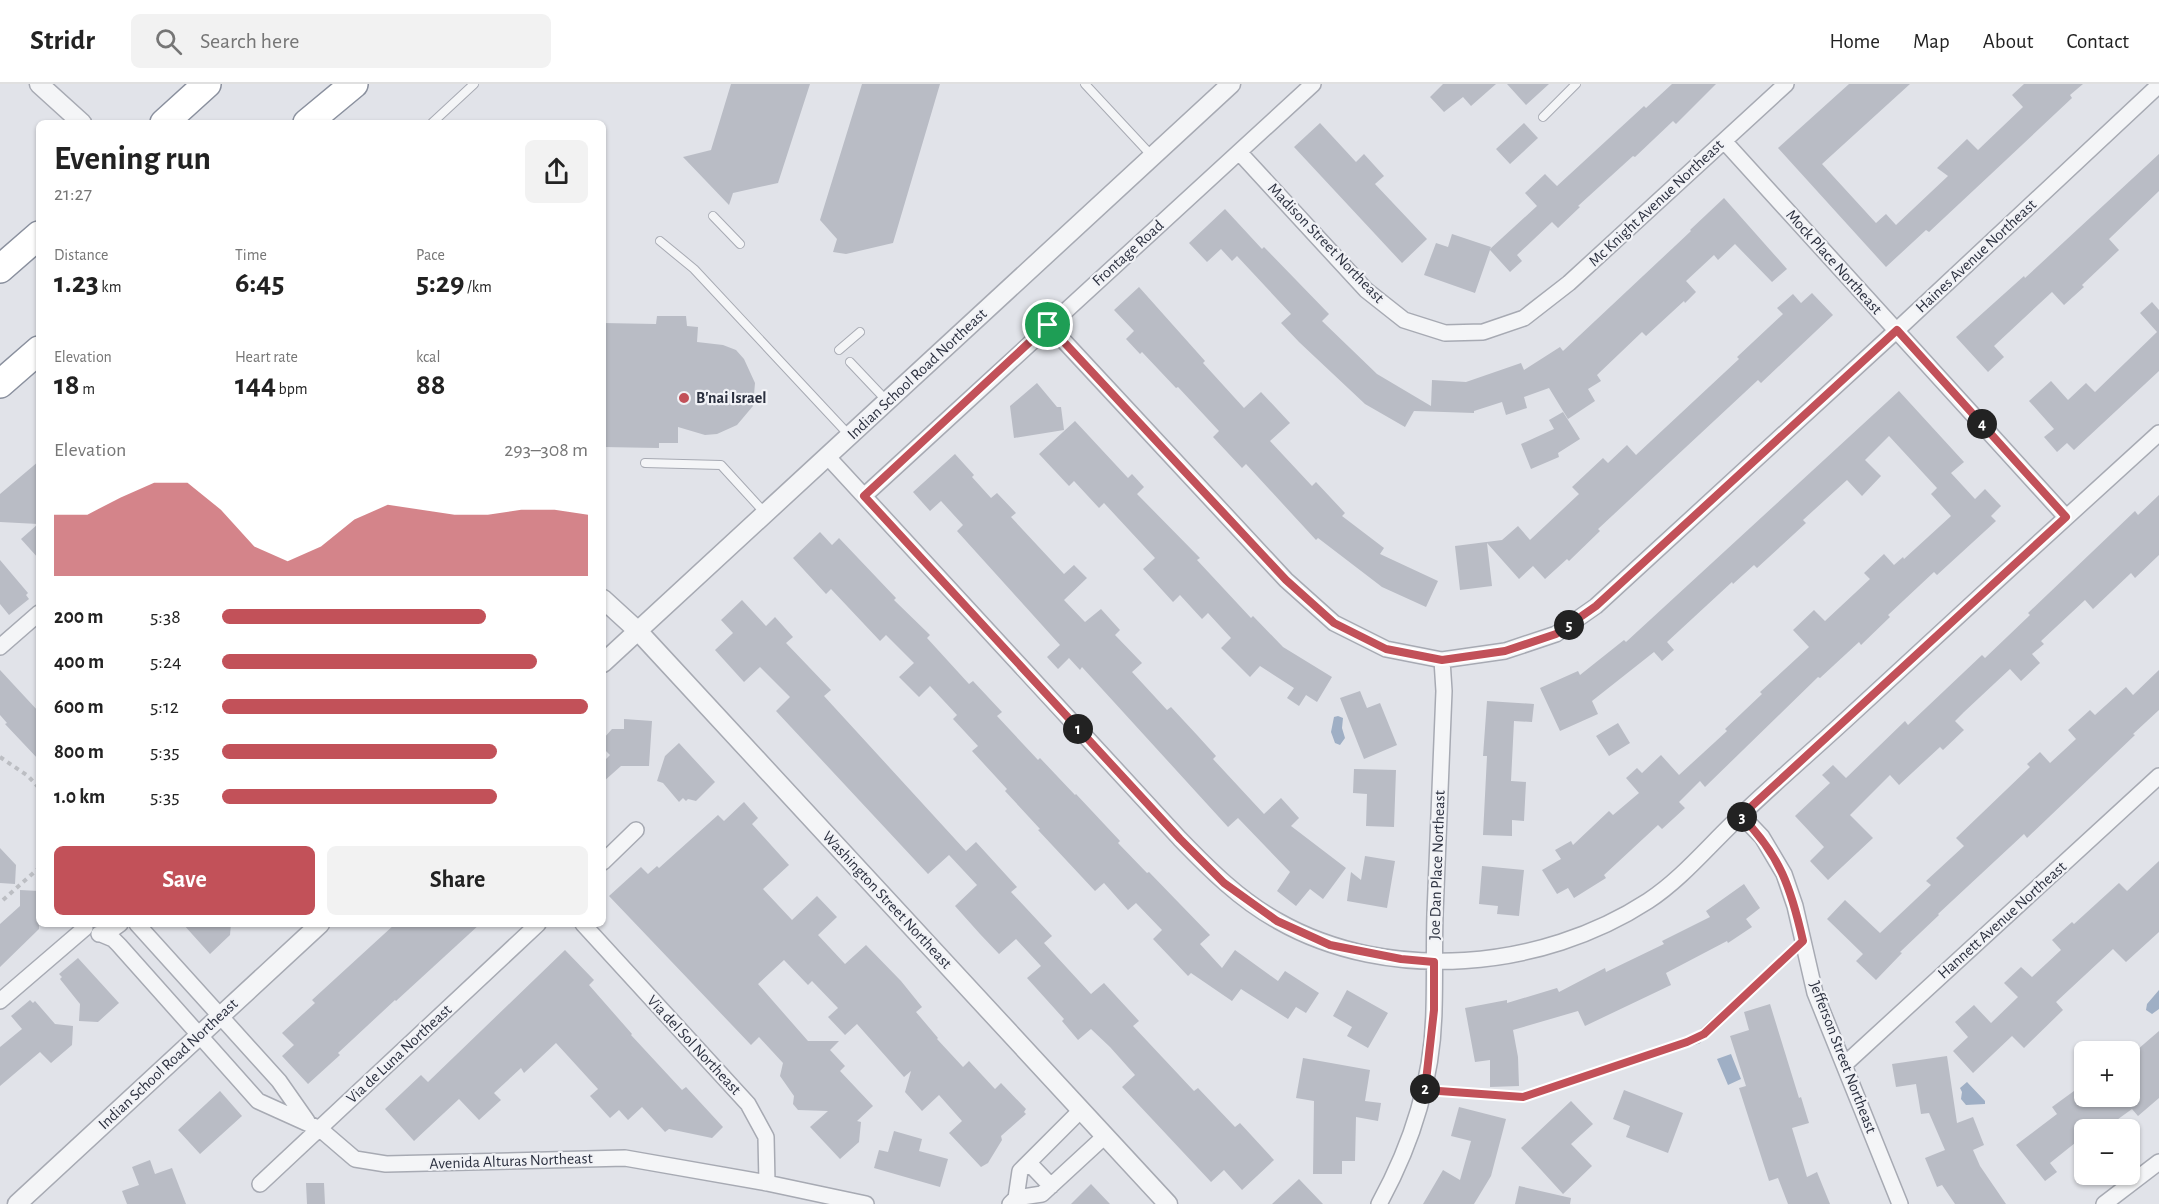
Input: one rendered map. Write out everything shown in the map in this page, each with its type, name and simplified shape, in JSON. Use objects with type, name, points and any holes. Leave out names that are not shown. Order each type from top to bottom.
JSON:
[{"type":"highway","points":[[167,120],[207,84]]},
{"type":"highway","points":[[311,120],[354,84]]},
{"type":"highway","points":[[0,269],[36,238]]},
{"type":"highway","points":[[0,384],[36,353]]},
{"type":"street","points":[[39,84],[76,118]]},
{"type":"street","name":"Indian School Road Northeast","points":[[606,660],[1231,84]]},
{"type":"street","name":"Frontage Road","points":[[864,496],[1313,84]]},
{"type":"street","name":"Mc Knight Avenue Northeast","points":[[1524,318],[1569,283],[1786,84]]},
{"type":"street","name":"Haines Avenue Northeast","points":[[1442,660],[1505,651],[1556,634],[1596,606],[1897,330],[2159,85]]},
{"type":"street","name":"Mock Place Northeast","points":[[1724,141],[2066,517]]},
{"type":"street","name":"Madison Street Northeast","points":[[1239,152],[1366,290],[1404,320],[1445,333],[1483,332],[1524,318]]},
{"type":"street","points":[[1048,325],[1286,580],[1334,623],[1386,649],[1442,660]]},
{"type":"street","points":[[827,456],[1180,839],[1224,883],[1277,921],[1330,945],[1401,959],[1434,962],[1517,955],[1561,943],[1608,923],[1649,901],[2159,433]]},
{"type":"street","name":"Washington Street Northeast","points":[[606,602],[638,631],[1168,1204]]},
{"type":"street","points":[[0,647],[36,616]]},
{"type":"street","name":"Joe Dan Place Northeast","points":[[1379,1204],[1396,1172],[1425,1090],[1434,1010],[1444,691],[1442,660]]},
{"type":"street","name":"Hannett Avenue Northeast","points":[[1844,1065],[2159,776]]},
{"type":"street","name":"Jefferson Street Northeast","points":[[1741,816],[1762,837],[1784,874],[1796,906],[1815,993],[1900,1204]]},
{"type":"street","points":[[606,859],[636,830]]},
{"type":"street","points":[[0,1001],[82,927]]},
{"type":"street","name":"Avenida Alturas Northeast","points":[[84,927],[92,933],[113,939],[119,945],[258,1101],[314,1125],[355,1159],[386,1164],[624,1158],[767,1183],[866,1204]]},
{"type":"street","points":[[101,934],[116,927]]},
{"type":"street","points":[[139,927],[279,1082],[314,1125]]},
{"type":"street","name":"Indian School Road Northeast","points":[[16,1204],[317,927]]},
{"type":"street","name":"Via de Luna Northeast","points":[[260,1184],[314,1125],[535,927]]},
{"type":"street","name":"Via del Sol Northeast","points":[[586,927],[748,1104],[766,1137],[767,1183]]},
{"type":"street","points":[[1081,1110],[1020,1171],[1013,1201],[1042,1194],[1105,1136]]},
{"type":"street","points":[[1029,1162],[1051,1186]]},
{"type":"street","points":[[2104,1204],[2155,1171]]},
{"type":"lane","points":[[435,120],[474,84]]},
{"type":"lane","points":[[1085,84],[1152,156]]},
{"type":"lane","points":[[1543,117],[1576,84]]},
{"type":"lane","points":[[713,216],[740,244]]},
{"type":"lane","points":[[660,241],[694,269],[850,436]]},
{"type":"lane","points":[[839,350],[860,332]]},
{"type":"lane","points":[[850,362],[887,402]]},
{"type":"lane","points":[[645,464],[720,465],[765,513]]},
{"type":"lane","points":[[1425,1090],[1523,1097],[1697,1039],[1803,941]]},
{"type":"path","points":[[2,760],[28,776],[36,785]]},
{"type":"path","points":[[3,900],[36,871]]},
{"type":"water","points":[[1334,717],[1343,718],[1342,728],[1345,738],[1340,745],[1335,743],[1331,732]]},
{"type":"water","points":[[2159,990],[2159,1009],[2152,1014],[2146,1010],[2147,1004]]},
{"type":"water","points":[[1731,1054],[1741,1079],[1728,1085],[1717,1059]]},
{"type":"water","points":[[1967,1082],[1985,1101],[1985,1104],[1966,1105],[1961,1099],[1960,1088]]},
{"type":"building","points":[[731,84],[810,84],[778,183],[733,193],[729,205],[683,157],[711,150]]},
{"type":"building","points":[[862,84],[940,84],[893,243],[846,254],[833,252],[837,239],[820,220]]},
{"type":"building","points":[[1443,84],[1496,84],[1471,106],[1463,97],[1444,112],[1430,97]]},
{"type":"building","points":[[1507,84],[1549,84],[1526,105]]},
{"type":"building","points":[[1672,84],[1716,84],[1676,124],[1673,121],[1578,206],[1580,207],[1558,228],[1552,222],[1517,255],[1522,261],[1510,272],[1490,250],[1475,293],[1424,275],[1436,243],[1448,247],[1452,234],[1491,247],[1490,249],[1537,206],[1525,193],[1545,174],[1557,186],[1644,106],[1646,108]]},
{"type":"building","points":[[1849,84],[1910,84],[1822,164],[1876,223],[1886,214],[1896,225],[1948,176],[1937,168],[1967,139],[1978,150],[2023,107],[2012,95],[2024,84],[2083,84],[2070,95],[2072,98],[1929,232],[1926,230],[1886,267],[1778,148]]},
{"type":"building","points":[[1320,123],[1356,162],[1364,154],[1384,176],[1375,184],[1427,239],[1402,263],[1294,147]]},
{"type":"building","points":[[1524,123],[1538,138],[1510,164],[1496,149]]},
{"type":"building","points":[[2159,154],[2159,191],[2109,239],[2119,250],[2064,305],[2052,292],[1994,346],[2004,357],[1988,372],[1956,337],[2024,276],[2025,278]]},
{"type":"building","points":[[1724,198],[1787,269],[1772,282],[1735,244],[1718,260],[1714,255],[1686,281],[1696,292],[1646,336],[1642,332],[1597,375],[1601,381],[1588,389],[1595,401],[1568,419],[1549,388],[1524,397],[1527,408],[1506,415],[1502,402],[1474,411],[1474,413],[1414,411],[1405,427],[1365,404],[1299,342],[1281,323],[1291,314],[1237,256],[1232,261],[1221,249],[1207,262],[1189,243],[1225,209],[1262,249],[1264,247],[1329,314],[1322,321],[1377,374],[1431,406],[1432,380],[1466,382],[1521,363],[1524,370],[1560,347],[1563,351]]},
{"type":"building","points":[[1139,287],[1244,408],[1261,392],[1290,423],[1270,441],[1312,486],[1316,482],[1345,513],[1342,516],[1384,548],[1380,554],[1438,581],[1426,607],[1382,587],[1318,538],[1316,540],[1246,464],[1242,468],[1213,437],[1219,431],[1178,387],[1176,388],[1142,352],[1140,354],[1126,339],[1134,331],[1114,310]]},
{"type":"building","points":[[1812,293],[1833,315],[1761,383],[1758,380],[1598,529],[1600,531],[1569,561],[1567,559],[1545,579],[1533,566],[1519,579],[1487,543],[1492,586],[1460,590],[1455,546],[1502,540],[1518,526],[1530,540],[1579,494],[1572,487],[1603,458],[1608,463],[1627,445],[1636,455],[1739,359],[1737,357],[1783,314],[1777,308],[1793,294],[1801,303]]},
{"type":"building","points":[[2152,302],[2159,310],[2159,371],[2074,450],[2067,443],[2057,452],[2044,437],[2054,429],[2029,401],[2051,381],[2068,400],[2086,383],[2095,392],[2157,332],[2140,313]]},
{"type":"building","points":[[657,316],[686,316],[687,326],[698,327],[697,342],[723,345],[736,350],[744,359],[755,383],[753,406],[737,425],[717,434],[705,435],[678,427],[678,443],[659,443],[659,448],[606,447],[606,323],[656,324]]},
{"type":"building","points":[[1037,383],[1057,407],[1061,407],[1064,430],[1014,438],[1010,406]]},
{"type":"building","points":[[1899,391],[1964,462],[1951,473],[1975,499],[1985,489],[2001,506],[1991,516],[1996,521],[1937,575],[1934,572],[1888,615],[1890,617],[1861,645],[1859,642],[1820,678],[1818,677],[1705,787],[1700,781],[1679,802],[1685,808],[1662,829],[1658,825],[1604,875],[1606,878],[1574,898],[1568,888],[1557,894],[1542,870],[1561,859],[1555,850],[1571,841],[1573,845],[1609,811],[1613,815],[1639,793],[1626,778],[1637,768],[1642,773],[1661,755],[1679,775],[1727,731],[1725,729],[1762,694],[1760,692],[1809,647],[1793,630],[1814,610],[1825,621],[1870,579],[1864,573],[1884,554],[1894,565],[1903,557],[1904,559],[1951,516],[1931,494],[1937,488],[1889,436],[1865,460],[1881,476],[1862,496],[1847,480],[1803,520],[1806,523],[1757,568],[1754,565],[1733,584],[1732,582],[1667,642],[1674,650],[1662,661],[1654,652],[1592,701],[1598,714],[1560,731],[1540,688],[1578,671],[1580,675],[1624,640],[1626,642]]},
{"type":"building","points":[[1563,412],[1580,439],[1558,453],[1559,457],[1531,469],[1521,444],[1554,429],[1549,420]]},
{"type":"building","points":[[1075,421],[1128,478],[1132,474],[1144,487],[1137,494],[1200,558],[1197,560],[1251,618],[1253,616],[1283,647],[1332,677],[1317,702],[1306,695],[1299,706],[1287,698],[1294,688],[1260,666],[1250,677],[1221,648],[1231,638],[1208,613],[1202,619],[1180,595],[1173,602],[1143,569],[1155,558],[1104,503],[1099,508],[1074,481],[1069,486],[1039,454]]},
{"type":"building","points":[[955,454],[991,498],[997,493],[1016,513],[1011,517],[1064,574],[1074,565],[1087,578],[1064,600],[1085,622],[1101,609],[1120,630],[1115,635],[1142,663],[1132,672],[1167,710],[1171,707],[1216,756],[1213,759],[1264,814],[1281,798],[1299,818],[1291,826],[1346,868],[1323,899],[1310,889],[1296,906],[1277,891],[1290,872],[1238,818],[1228,827],[1082,667],[1080,670],[1069,658],[1058,669],[1047,657],[1060,645],[957,531],[963,525],[941,501],[930,511],[913,492]]},
{"type":"building","points":[[36,464],[36,524],[0,522],[0,494]]},
{"type":"building","points":[[2159,495],[2159,555],[2135,578],[2131,573],[2093,609],[2085,600],[2041,641],[2044,644],[2032,654],[2040,663],[2021,681],[2010,669],[1955,721],[1964,730],[1943,750],[1940,747],[1899,785],[1890,775],[1850,815],[1873,838],[1828,880],[1810,861],[1824,847],[1795,816],[1830,783],[1822,775],[1833,765],[1846,778],[1905,721],[1908,725],[1982,655],[1985,658],[2030,615],[2028,613],[2135,511],[2138,515]]},
{"type":"building","points":[[36,526],[36,556],[21,539]]},
{"type":"building","points":[[820,532],[832,545],[839,538],[896,598],[894,600],[930,635],[927,638],[969,684],[973,681],[1002,712],[997,716],[1038,760],[1040,758],[1076,794],[1120,841],[1118,843],[1210,935],[1200,944],[1222,968],[1235,950],[1278,981],[1285,971],[1319,993],[1306,1013],[1296,1007],[1288,1019],[1241,989],[1232,1001],[1191,973],[1188,976],[1153,939],[1162,930],[1136,903],[1128,910],[1104,883],[1095,891],[1038,830],[1040,829],[1005,791],[1007,789],[972,751],[978,746],[953,719],[957,715],[930,686],[919,697],[899,677],[914,663],[886,635],[880,641],[831,589],[826,594],[793,558]]},
{"type":"building","points":[[0,560],[28,593],[26,595],[29,599],[9,615],[0,604]]},
{"type":"building","points":[[742,600],[766,626],[775,617],[793,637],[786,643],[831,690],[824,696],[966,851],[976,842],[1017,887],[1011,892],[1052,936],[1044,943],[1091,994],[1104,983],[1139,1021],[1133,1026],[1194,1091],[1198,1088],[1235,1127],[1240,1123],[1274,1160],[1242,1190],[1224,1170],[1211,1182],[1122,1087],[1135,1075],[1091,1029],[1078,1040],[1062,1021],[1064,1019],[1027,978],[1041,966],[1016,939],[999,954],[955,906],[977,885],[949,855],[928,874],[776,711],[790,697],[760,667],[744,682],[715,650],[733,633],[721,620]]},
{"type":"building","points":[[0,670],[36,709],[36,757],[5,724],[7,723],[0,715]]},
{"type":"building","points":[[2159,670],[2159,710],[2133,734],[2135,735],[2027,838],[2024,834],[1938,914],[1876,980],[1856,961],[1863,954],[1827,919],[1845,900],[1880,933],[1931,885],[1926,881],[1964,846],[1956,838],[2030,767],[2027,764],[2040,752],[2050,763],[2076,739],[2068,730],[2090,710],[2095,715],[2126,687],[2133,695]]},
{"type":"building","points":[[1360,691],[1367,708],[1380,703],[1397,745],[1364,759],[1340,698]]},
{"type":"building","points":[[1487,701],[1534,704],[1532,722],[1514,721],[1511,781],[1526,782],[1524,821],[1512,820],[1512,836],[1483,835],[1487,756],[1483,756]]},
{"type":"building","points":[[624,719],[652,721],[649,766],[621,766],[606,779],[606,759],[610,755],[606,751],[606,736],[612,729],[624,729]]},
{"type":"building","points":[[1618,723],[1630,743],[1609,756],[1596,736]]},
{"type":"building","points":[[679,743],[715,782],[696,801],[688,799],[686,801],[683,798],[679,802],[663,783],[657,781],[665,756]]},
{"type":"building","points":[[1354,769],[1396,770],[1394,827],[1366,826],[1367,794],[1353,793]]},
{"type":"building","points":[[744,802],[758,818],[752,824],[789,865],[763,889],[792,920],[817,896],[837,917],[818,935],[845,964],[866,945],[901,981],[922,1007],[916,1012],[963,1067],[969,1061],[995,1089],[1001,1083],[1026,1109],[1024,1112],[1026,1114],[1001,1136],[1002,1140],[988,1163],[981,1167],[949,1133],[962,1121],[939,1095],[922,1111],[905,1092],[911,1071],[904,1077],[857,1024],[845,1035],[828,1017],[838,1008],[812,981],[808,985],[784,960],[758,984],[808,1041],[839,1041],[830,1050],[845,1066],[840,1071],[873,1106],[857,1121],[861,1122],[859,1142],[840,1159],[810,1127],[828,1111],[798,1110],[793,1104],[794,1096],[780,1076],[783,1063],[759,1037],[751,1045],[609,896],[641,867],[648,874],[657,866],[659,868],[718,815],[724,821]]},
{"type":"building","points":[[0,848],[16,865],[15,884],[0,883]]},
{"type":"building","points":[[1365,856],[1395,861],[1387,908],[1347,901],[1351,872],[1361,880]]},
{"type":"building","points":[[2159,861],[2159,932],[2126,962],[2113,949],[2056,1002],[2063,1010],[2024,1048],[2012,1036],[1973,1073],[1953,1051],[1968,1037],[1955,1022],[1974,1005],[1991,1023],[2018,997],[2004,983],[2021,967],[2032,977],[2061,950],[2052,940],[2072,922],[2074,924],[2119,883],[2127,891]]},
{"type":"building","points":[[1482,866],[1524,870],[1519,916],[1497,914],[1498,906],[1479,904]]},
{"type":"building","points":[[1744,884],[1760,908],[1746,919],[1752,927],[1728,943],[1727,941],[1666,973],[1671,985],[1585,1026],[1578,1011],[1513,1030],[1518,1057],[1519,1086],[1490,1087],[1490,1060],[1475,1062],[1465,1008],[1507,1000],[1507,1003],[1557,988],[1559,992],[1605,968],[1606,972],[1664,944],[1662,941],[1710,917],[1706,911]]},
{"type":"building","points":[[20,890],[36,891],[36,927],[39,929],[0,967],[0,924],[20,906]]},
{"type":"building","points":[[186,927],[231,927],[230,935],[210,954]]},
{"type":"building","points":[[392,927],[477,927],[338,1053],[340,1055],[308,1084],[282,1056],[294,1045],[282,1033],[315,1003],[312,1000]]},
{"type":"building","points":[[565,950],[594,980],[589,985],[631,1035],[682,1090],[686,1087],[723,1127],[712,1138],[669,1129],[665,1132],[642,1107],[628,1120],[619,1110],[610,1118],[590,1096],[598,1089],[556,1043],[524,1073],[521,1068],[494,1093],[501,1100],[479,1120],[459,1099],[414,1141],[385,1109],[421,1075],[428,1082]]},
{"type":"building","points":[[78,958],[119,1003],[98,1022],[79,1021],[80,1004],[60,979],[62,977],[59,974]]},
{"type":"building","points":[[1347,990],[1388,1013],[1368,1048],[1347,1036],[1352,1027],[1333,1016]]},
{"type":"building","points":[[30,1000],[33,1003],[35,1001],[55,1024],[73,1026],[72,1045],[51,1063],[40,1052],[0,1086],[0,1047],[22,1029],[11,1016]]},
{"type":"building","points":[[1770,1004],[1809,1123],[1792,1128],[1807,1177],[1817,1172],[1830,1204],[1788,1204],[1778,1178],[1769,1181],[1739,1088],[1746,1086],[1730,1036],[1749,1030],[1744,1012]]},
{"type":"building","points":[[2159,1031],[2159,1098],[2138,1116],[2132,1109],[2118,1119],[2074,1119],[2074,1144],[2050,1163],[2057,1172],[2045,1181],[2016,1145],[2057,1114],[2052,1107],[2074,1091],[2074,1107],[2140,1107],[2140,1047]]},
{"type":"building","points":[[1947,1056],[1957,1123],[1973,1117],[1984,1145],[1973,1150],[1980,1166],[2006,1204],[1955,1204],[1942,1185],[1937,1187],[1925,1158],[1945,1150],[1929,1113],[1921,1114],[1916,1084],[1896,1087],[1892,1064]]},
{"type":"building","points":[[1303,1058],[1370,1070],[1365,1101],[1381,1103],[1378,1121],[1356,1117],[1355,1161],[1342,1161],[1342,1174],[1313,1174],[1314,1101],[1296,1098]]},
{"type":"building","points":[[1624,1090],[1683,1113],[1668,1153],[1626,1137],[1630,1126],[1613,1119]]},
{"type":"building","points":[[220,1091],[242,1116],[200,1154],[178,1130]]},
{"type":"building","points":[[1571,1101],[1593,1124],[1571,1144],[1592,1166],[1563,1194],[1521,1148]]},
{"type":"building","points":[[1459,1107],[1506,1119],[1491,1176],[1474,1204],[1423,1204],[1443,1170],[1460,1180],[1471,1141],[1451,1136]]},
{"type":"building","points":[[894,1131],[922,1139],[919,1151],[948,1159],[940,1187],[874,1168],[879,1150],[888,1152]]},
{"type":"building","points":[[150,1160],[155,1174],[172,1168],[186,1204],[127,1204],[122,1191],[139,1185],[132,1167]]},
{"type":"building","points":[[1299,1179],[1323,1204],[1272,1204]]},
{"type":"building","points":[[306,1183],[324,1183],[325,1204],[307,1204]]},
{"type":"building","points":[[1091,1184],[1110,1204],[1071,1204]]},
{"type":"building","points":[[1519,1186],[1571,1198],[1570,1204],[1515,1204]]},
{"type":"place","name":"B'nai Israel","points":[[684,398]]},
{"type":"route","points":[[1048,325],[1286,580],[1334,623],[1386,649],[1442,660],[1505,651],[1556,634],[1596,606],[1897,330],[2066,517],[1741,816],[1762,837],[1784,874],[1796,906],[1803,941],[1704,1034],[1697,1039],[1523,1097],[1425,1090],[1434,1010],[1434,962],[1401,959],[1330,945],[1277,921],[1224,883],[1180,839],[864,496],[1048,325]]}]
